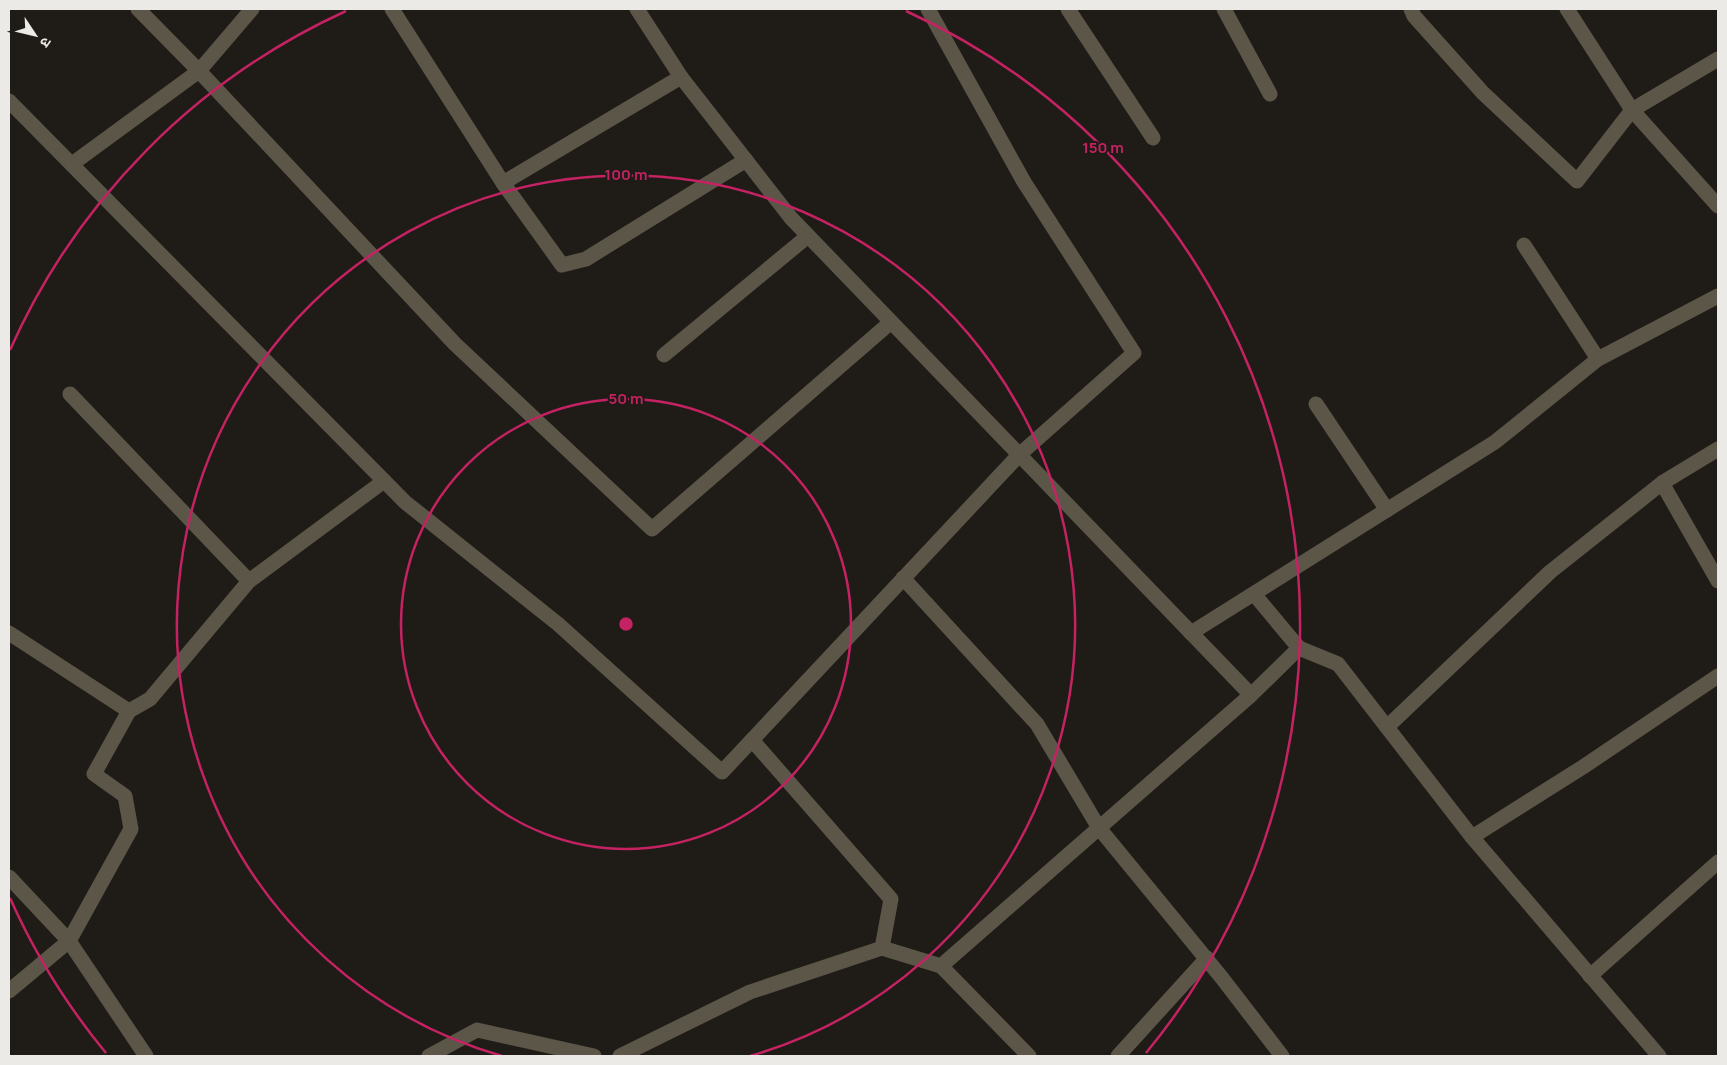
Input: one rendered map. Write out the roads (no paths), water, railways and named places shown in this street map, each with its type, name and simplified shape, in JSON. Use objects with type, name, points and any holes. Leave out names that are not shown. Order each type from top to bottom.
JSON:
[{"type":"street","points":[[138,9],[199,71],[455,344],[652,529],[891,322]]},
{"type":"street","points":[[72,164],[199,71],[252,9]]},
{"type":"street","points":[[392,9],[503,183],[562,265],[586,259],[746,160]]},
{"type":"street","points":[[637,9],[681,77],[791,218],[1251,695]]},
{"type":"street","points":[[9,101],[405,502],[558,624],[722,772],[1019,456],[1134,353],[1024,182],[928,9]]},
{"type":"street","points":[[1068,9],[1153,138]]},
{"type":"street","points":[[1224,9],[1270,94]]},
{"type":"street","points":[[1411,9],[1414,16],[1482,93],[1577,181],[1632,110],[1718,59]]},
{"type":"street","points":[[1567,9],[1632,110],[1718,206]]},
{"type":"street","points":[[503,183],[681,77]]},
{"type":"street","points":[[664,355],[808,236]]},
{"type":"street","points":[[1524,245],[1598,359]]},
{"type":"street","points":[[1191,633],[1495,442],[1598,359],[1718,296]]},
{"type":"street","points":[[70,394],[249,581]]},
{"type":"street","points":[[1316,404],[1387,510]]},
{"type":"street","points":[[1387,726],[1550,572],[1662,483],[1718,449]]},
{"type":"street","points":[[9,991],[69,941],[131,829],[125,796],[94,774],[130,711],[150,698],[249,581],[384,480]]},
{"type":"street","points":[[1662,483],[1718,581]]},
{"type":"street","points":[[903,578],[1037,724],[1099,828],[1206,958],[1282,1056]]},
{"type":"street","points":[[1254,594],[1299,648],[1338,664],[1472,837],[1659,1056]]},
{"type":"street","points":[[9,633],[130,711]]},
{"type":"street","points":[[941,966],[1251,695],[1299,648]]},
{"type":"street","points":[[1472,837],[1583,767],[1718,676]]},
{"type":"street","points":[[752,740],[891,899],[882,948]]},
{"type":"street","points":[[1590,976],[1718,862]]},
{"type":"street","points":[[9,877],[69,941],[146,1056]]},
{"type":"street","points":[[620,1056],[750,992],[882,948],[941,966],[1029,1056]]},
{"type":"street","points":[[1118,1056],[1206,958]]},
{"type":"street","points":[[429,1056],[477,1030],[594,1056]]}]
